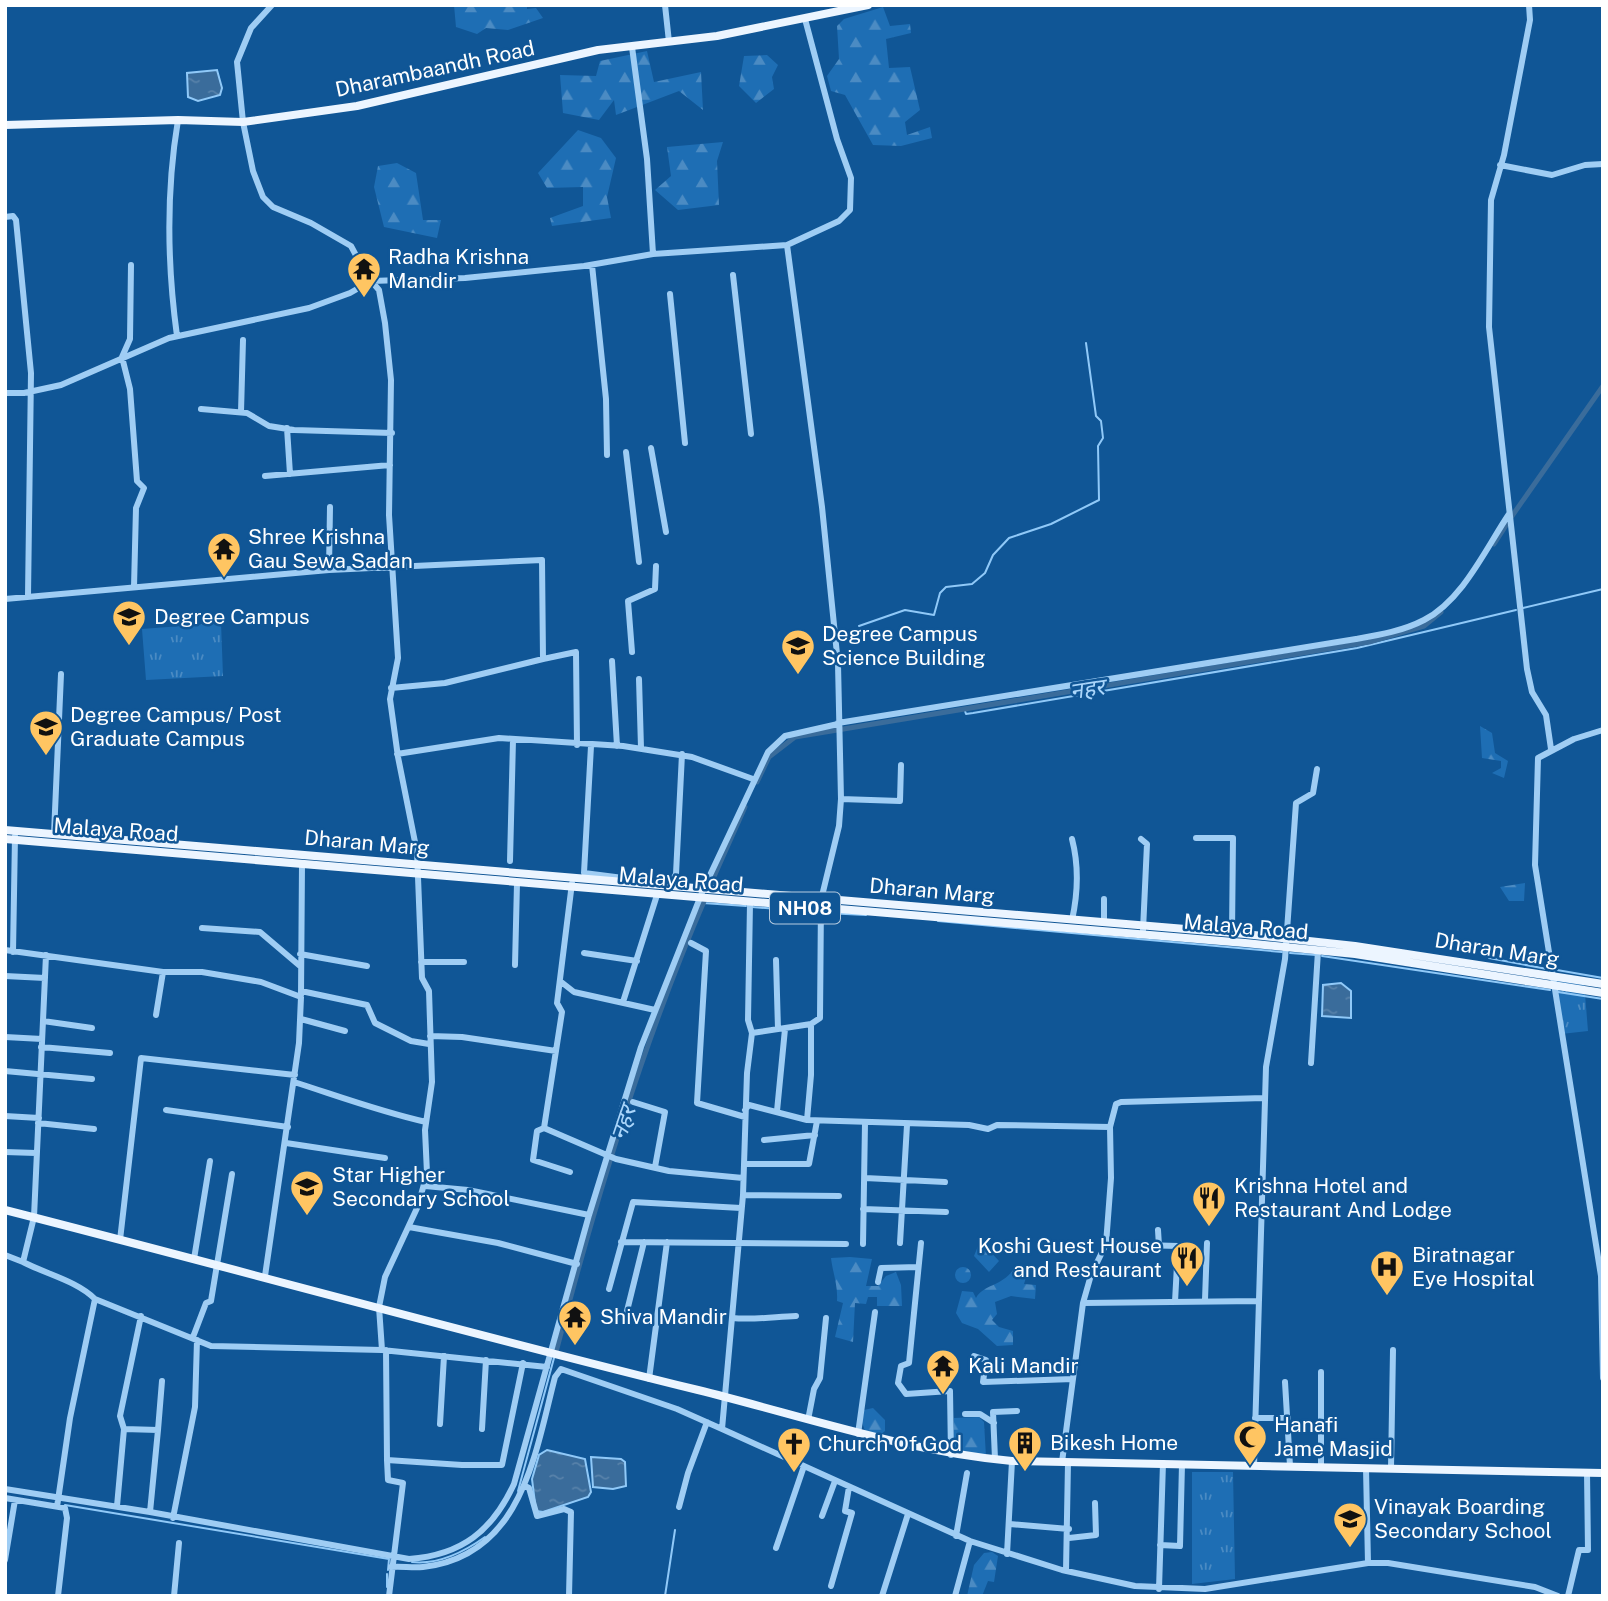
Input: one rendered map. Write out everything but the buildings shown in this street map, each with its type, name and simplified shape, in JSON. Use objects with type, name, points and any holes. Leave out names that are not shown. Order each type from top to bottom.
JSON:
[{"type":"main road","name":"Dharambaandh Road","points":[[5,125],[178,120],[243,122],[356,106],[598,50],[669,42],[805,19],[868,5]]},
{"type":"main road","name":"Dharan Marg","points":[[5,830],[15,835],[54,834],[284,858],[821,905],[1072,920],[1143,931],[1232,933],[1553,981],[1603,984]]},
{"type":"main road","name":"Malaya Road","points":[[5,839],[15,835],[284,858],[303,864],[417,870],[517,883],[572,883],[657,895],[701,894],[750,903],[821,905],[1286,943],[1318,951],[1371,952]]},
{"type":"main road","name":"NH08","points":[[1553,981],[1603,993]]},
{"type":"main road","points":[[5,1210],[265,1276],[550,1354],[724,1396],[858,1434],[951,1455],[1012,1461],[1603,1473]]},
{"type":"street","points":[[272,5],[251,28],[238,55],[243,122],[253,171],[263,197],[273,207],[345,241],[379,290],[387,336],[391,433],[391,566],[398,658],[391,688],[397,754],[417,870],[422,978],[429,991],[432,1082],[426,1122],[425,1186],[385,1277],[379,1307],[384,1350],[388,1480],[402,1483],[388,1596]]},
{"type":"street","points":[[665,5],[669,42]]},
{"type":"street","points":[[1529,5],[1530,20],[1491,200],[1489,327],[1527,669],[1532,692],[1546,715],[1551,749]]},
{"type":"street","points":[[5,393],[29,392],[61,385],[177,335],[309,308],[351,293],[371,281],[465,278],[592,265],[653,254],[787,245],[846,216],[851,200],[850,178],[805,19]]},
{"type":"street","points":[[632,47],[647,159],[653,254]]},
{"type":"street","points":[[177,335],[168,249],[172,165],[178,120]]},
{"type":"street","points":[[1500,165],[1552,175],[1585,165],[1603,164]]},
{"type":"street","points":[[5,217],[13,216],[16,220],[24,276],[31,373],[28,596]]},
{"type":"street","points":[[752,1033],[811,1024],[820,1018],[821,905],[839,826],[841,799],[838,664],[826,542],[787,245]]},
{"type":"street","points":[[131,265],[130,339],[122,357],[130,389],[137,481],[144,488],[136,508],[134,587]]},
{"type":"street","points":[[592,265],[606,398],[607,455]]},
{"type":"street","points":[[733,275],[751,434]]},
{"type":"street","points":[[670,293],[685,443]]},
{"type":"street","points":[[241,412],[243,340]]},
{"type":"street","points":[[201,409],[255,415],[269,426],[287,429],[391,433]]},
{"type":"street","points":[[287,429],[290,474]]},
{"type":"street","points":[[651,448],[666,532]]},
{"type":"street","points":[[626,452],[639,562]]},
{"type":"street","points":[[265,476],[390,464]]},
{"type":"street","points":[[329,570],[330,508]]},
{"type":"street","points":[[5,1498],[117,1506],[173,1518],[416,1558],[452,1550],[469,1542],[501,1512],[521,1464],[606,1155],[655,1010],[701,894],[768,752],[785,736],[1356,639],[1409,627],[1428,618],[1450,599],[1509,514]]},
{"type":"street","points":[[5,599],[329,570],[542,560],[543,659]]},
{"type":"street","points":[[632,652],[628,601],[655,589],[656,566]]},
{"type":"street","points":[[391,688],[445,683],[576,652],[577,745]]},
{"type":"street","points":[[612,661],[617,746]]},
{"type":"street","points":[[54,834],[61,674]]},
{"type":"street","points":[[639,679],[642,695],[641,748]]},
{"type":"street","points":[[1603,730],[1551,749],[1536,762],[1535,865],[1601,1276],[1603,1378]]},
{"type":"street","points":[[397,754],[499,738],[617,746],[681,754],[753,779]]},
{"type":"street","points":[[510,861],[513,740]]},
{"type":"street","points":[[591,746],[584,873],[670,884],[677,874],[681,754]]},
{"type":"street","points":[[841,799],[900,801],[901,765]]},
{"type":"street","points":[[1254,1466],[1264,1098],[1268,1044],[1286,943],[1296,803],[1313,793],[1317,769]]},
{"type":"street","points":[[15,835],[9,951],[163,972],[202,972],[261,982],[301,994],[367,1006],[375,1023],[411,1041],[429,1045]]},
{"type":"street","points":[[1196,838],[1233,838],[1232,933]]},
{"type":"street","points":[[1072,839],[1076,856],[1077,899],[1072,920]]},
{"type":"street","points":[[1141,839],[1147,845],[1143,931]]},
{"type":"street","points":[[265,1276],[286,1143],[301,1019],[303,864]]},
{"type":"street","points":[[515,965],[517,883]]},
{"type":"street","points":[[544,1128],[562,1012],[557,1003],[572,883]]},
{"type":"street","points":[[623,1002],[657,895]]},
{"type":"street","points":[[1104,898],[1104,923]]},
{"type":"street","points":[[722,1429],[743,1195],[745,1113],[752,1033],[748,1020],[750,903]]},
{"type":"street","points":[[202,928],[260,932],[300,967]]},
{"type":"street","points":[[691,943],[706,951],[697,1103],[745,1113]]},
{"type":"street","points":[[1311,1063],[1318,951]]},
{"type":"street","points":[[584,953],[637,961]]},
{"type":"street","points":[[300,954],[367,966]]},
{"type":"street","points":[[23,1262],[34,1217],[46,956]]},
{"type":"street","points":[[776,960],[782,1029],[777,1111]]},
{"type":"street","points":[[421,962],[464,962]]},
{"type":"street","points":[[156,1014],[163,972]]},
{"type":"street","points":[[5,976],[46,978]]},
{"type":"street","points":[[560,982],[574,992],[655,1010]]},
{"type":"street","points":[[301,1019],[345,1031]]},
{"type":"street","points":[[43,1021],[92,1028]]},
{"type":"street","points":[[807,1120],[811,1075],[811,1024]]},
{"type":"street","points":[[430,1036],[462,1037],[556,1051]]},
{"type":"street","points":[[5,1037],[110,1053]]},
{"type":"street","points":[[120,1240],[141,1058],[294,1079],[384,1113],[426,1122]]},
{"type":"street","points":[[5,1071],[92,1079]]},
{"type":"street","points":[[1066,1571],[1069,1529],[1065,1462],[1073,1379],[1083,1303],[1091,1275],[1106,1244],[1111,1178],[1110,1127],[1116,1104],[1264,1098]]},
{"type":"street","points":[[633,1102],[665,1112],[655,1167]]},
{"type":"street","points":[[745,1113],[749,1105],[817,1121],[969,1125],[988,1129],[997,1125],[1110,1127]]},
{"type":"street","points":[[166,1110],[288,1127]]},
{"type":"street","points":[[5,1116],[94,1129]]},
{"type":"street","points":[[744,1164],[809,1164],[817,1121]]},
{"type":"street","points":[[863,1244],[865,1123]]},
{"type":"street","points":[[900,1243],[901,1210],[906,1180],[907,1125]]},
{"type":"street","points":[[570,1172],[533,1160],[537,1131],[544,1128],[616,1159],[655,1167],[743,1178]]},
{"type":"street","points":[[764,1140],[816,1135]]},
{"type":"street","points":[[286,1143],[385,1158]]},
{"type":"street","points":[[5,1152],[36,1153]]},
{"type":"street","points":[[194,1259],[210,1161]]},
{"type":"street","points":[[173,1518],[195,1407],[195,1338],[206,1303],[211,1301],[232,1174]]},
{"type":"street","points":[[865,1178],[945,1182]]},
{"type":"street","points":[[425,1186],[468,1189],[589,1215]]},
{"type":"street","points":[[743,1195],[839,1196]]},
{"type":"street","points":[[609,1289],[633,1202],[741,1208]]},
{"type":"street","points":[[863,1209],[946,1212]]},
{"type":"street","points":[[409,1227],[498,1243],[577,1264]]},
{"type":"street","points":[[1158,1230],[1159,1246]]},
{"type":"street","points":[[1594,1241],[1603,1240]]},
{"type":"street","points":[[621,1242],[846,1244]]},
{"type":"street","points":[[625,1319],[644,1242]]},
{"type":"street","points":[[649,1379],[667,1242]]},
{"type":"street","points":[[920,1243],[909,1363],[901,1366],[898,1383],[906,1394],[950,1391],[951,1455]]},
{"type":"street","points":[[1205,1300],[1207,1243]]},
{"type":"street","points":[[1106,1244],[1178,1247],[1175,1302]]},
{"type":"street","points":[[5,1255],[50,1277],[85,1290],[95,1299],[211,1346],[384,1350],[547,1367]]},
{"type":"street","points":[[878,1282],[881,1268],[918,1267]]},
{"type":"street","points":[[58,1502],[70,1418],[95,1299]]},
{"type":"street","points":[[1083,1303],[1259,1301]]},
{"type":"street","points":[[858,1434],[875,1312]]},
{"type":"street","points":[[117,1506],[124,1429],[120,1416],[141,1316]]},
{"type":"street","points":[[732,1318],[760,1321],[766,1317],[796,1317]]},
{"type":"street","points":[[808,1420],[814,1389],[820,1378],[826,1318]]},
{"type":"street","points":[[1391,1468],[1394,1350]]},
{"type":"street","points":[[440,1424],[444,1356]]},
{"type":"street","points":[[974,1356],[986,1360],[983,1382],[1073,1379]]},
{"type":"street","points":[[482,1429],[486,1360]]},
{"type":"street","points":[[387,1460],[474,1466],[502,1465],[523,1363]]},
{"type":"street","points":[[391,1567],[423,1567],[468,1551],[503,1524],[525,1486],[555,1377],[561,1368],[707,1422],[956,1536],[1066,1571],[1173,1593],[1205,1592],[1368,1563],[1409,1564],[1535,1587],[1558,1596]]},
{"type":"street","points":[[1321,1372],[1321,1467]]},
{"type":"street","points":[[150,1512],[162,1381]]},
{"type":"street","points":[[1285,1382],[1290,1466]]},
{"type":"street","points":[[995,1460],[993,1412],[1017,1411]]},
{"type":"street","points":[[965,1414],[980,1414],[994,1423]]},
{"type":"street","points":[[1255,1418],[1288,1418]]},
{"type":"street","points":[[679,1507],[698,1442],[707,1422]]},
{"type":"street","points":[[124,1429],[158,1430]]},
{"type":"street","points":[[1007,1554],[1012,1461]]},
{"type":"street","points":[[1159,1589],[1163,1463]]},
{"type":"street","points":[[1160,1545],[1180,1546],[1182,1464]]},
{"type":"street","points":[[776,1548],[804,1466]]},
{"type":"street","points":[[1366,1468],[1368,1563]]},
{"type":"street","points":[[1568,1596],[1579,1550],[1588,1549],[1587,1472]]},
{"type":"street","points":[[956,1536],[967,1473]]},
{"type":"street","points":[[822,1516],[835,1481]]},
{"type":"street","points":[[525,1486],[530,1492],[537,1516],[564,1509],[571,1512],[569,1596]]},
{"type":"street","points":[[831,1586],[852,1513],[845,1511],[849,1487]]},
{"type":"street","points":[[5,1489],[58,1502],[65,1508],[67,1518],[58,1596]]},
{"type":"street","points":[[5,1560],[15,1500]]},
{"type":"street","points":[[1069,1538],[1096,1535],[1095,1503]]},
{"type":"street","points":[[882,1596],[908,1514]]},
{"type":"street","points":[[1010,1524],[1069,1529]]},
{"type":"street","points":[[955,1596],[970,1541]]},
{"type":"street","points":[[174,1596],[178,1542]]},
{"type":"street","points":[[1134,1596],[1135,1586]]},
{"type":"green space","points":[[454,5],[527,5],[527,9],[536,8],[543,18],[508,30],[486,28],[477,34],[456,27]]},
{"type":"green space","points":[[883,7],[890,26],[910,24],[911,33],[886,39],[889,68],[910,67],[920,110],[905,122],[907,135],[930,127],[932,138],[901,146],[873,145],[845,95],[831,91],[827,76],[839,59],[837,26],[844,19]]},
{"type":"green space","points":[[647,51],[654,82],[701,72],[703,110],[679,91],[616,115],[614,100],[599,120],[563,113],[560,75],[596,76],[600,61]]},
{"type":"green space","points":[[767,55],[778,65],[772,77],[774,89],[756,103],[739,86],[744,56]]},
{"type":"green space","points":[[578,130],[601,138],[616,158],[607,197],[611,218],[552,226],[550,218],[583,206],[583,187],[547,188],[538,173]]},
{"type":"green space","points":[[723,142],[717,161],[719,205],[678,210],[655,190],[671,176],[667,147]]},
{"type":"green space","points":[[397,163],[416,173],[423,220],[441,220],[437,238],[384,227],[374,187],[378,166]]},
{"type":"green space","points":[[221,623],[223,676],[146,680],[142,629]]},
{"type":"green space","points":[[1480,726],[1492,733],[1495,753],[1508,761],[1504,778],[1492,773],[1501,768],[1501,761],[1482,758]]},
{"type":"green space","points":[[1525,883],[1524,901],[1509,901],[1500,887]]},
{"type":"green space","points":[[1552,976],[1584,982],[1588,1031],[1561,1034]]},
{"type":"green space","points":[[978,1246],[985,1246],[999,1261],[989,1272],[974,1256]]},
{"type":"green space","points":[[831,1258],[872,1259],[866,1286],[878,1286],[886,1276],[896,1272],[901,1285],[902,1306],[877,1306],[877,1297],[868,1297],[866,1304],[855,1303],[853,1342],[835,1337],[843,1303],[837,1301]]},
{"type":"green space","points":[[960,1267],[966,1267],[971,1275],[969,1281],[960,1283],[955,1278],[955,1272]]},
{"type":"green space","points":[[1014,1269],[1028,1271],[1024,1284],[1036,1285],[1035,1299],[1011,1296],[995,1302],[997,1314],[992,1320],[999,1327],[1013,1331],[1013,1345],[997,1346],[978,1329],[962,1323],[956,1313],[962,1291],[973,1292],[976,1298],[979,1293],[1004,1279]]},
{"type":"green space","points":[[873,1408],[885,1420],[885,1431],[879,1436],[866,1434],[862,1422],[864,1410]]},
{"type":"green space","points":[[979,1417],[984,1422],[986,1457],[953,1453],[954,1418]]},
{"type":"green space","points":[[1192,1472],[1233,1472],[1235,1579],[1192,1584]]},
{"type":"green space","points":[[992,1552],[998,1556],[994,1582],[988,1581],[982,1596],[967,1596],[974,1565],[984,1553]]},
{"type":"water","points":[[217,70],[222,88],[220,95],[198,101],[188,97],[187,73]]},
{"type":"water","points":[[1341,983],[1351,991],[1351,1018],[1322,1016],[1323,985]]},
{"type":"water","points":[[547,1450],[585,1459],[591,1492],[588,1497],[543,1512],[536,1511],[532,1479],[539,1455]]},
{"type":"water","points":[[591,1457],[621,1459],[625,1462],[626,1486],[613,1489],[593,1487]]},
{"type":"waterway","points":[[859,626],[905,610],[934,615],[940,593],[946,587],[972,584],[985,573],[993,555],[1009,538],[1051,524],[1099,500],[1098,446],[1103,438],[1101,421],[1096,416],[1086,343]]},
{"type":"waterway","name":"नहर","points":[[1512,516],[1603,386]]},
{"type":"waterway","name":"नहर","points":[[1494,544],[1507,524]]},
{"type":"waterway","points":[[1523,608],[1603,589]]},
{"type":"waterway","points":[[964,708],[966,714],[973,713],[1357,648],[1516,610]]},
{"type":"waterway","name":"नहर","points":[[757,782],[769,757],[795,737],[1369,642],[1424,626],[1441,612]]},
{"type":"waterway","name":"नहर","points":[[708,890],[745,807]]},
{"type":"waterway","name":"नहर","points":[[556,1352],[622,1123],[661,1010],[705,899]]},
{"type":"waterway","points":[[703,903],[746,906]]},
{"type":"waterway","points":[[752,907],[819,912]]},
{"type":"waterway","points":[[826,913],[866,915]]},
{"type":"waterway","points":[[938,921],[1282,952]]},
{"type":"waterway","points":[[1290,953],[1316,955]]},
{"type":"waterway","points":[[1322,956],[1550,990]]},
{"type":"waterway","points":[[1489,958],[1547,969]]},
{"type":"waterway","points":[[1557,970],[1603,978]]},
{"type":"waterway","points":[[1558,992],[1603,999]]},
{"type":"waterway","points":[[518,1491],[554,1358]]},
{"type":"waterway","points":[[65,1505],[389,1559],[388,1570]]},
{"type":"waterway","points":[[665,1596],[675,1530]]},
{"type":"waterway","points":[[412,1562],[451,1556],[485,1537]]},
{"type":"waterway","points":[[387,1574],[387,1587]]},
{"type":"place","name":"Radha Krishna Mandir","points":[[364,299]]},
{"type":"place","name":"Shree Krishna Gau Sewa Sadan","points":[[224,579]]},
{"type":"place","name":"Degree Campus","points":[[129,647]]},
{"type":"place","name":"Degree Campus Science Building","points":[[798,676]]},
{"type":"place","name":"Degree Campus/ Post Graduate Campus","points":[[46,757]]},
{"type":"place","name":"Star Higher Secondary School","points":[[307,1217]]},
{"type":"place","name":"Krishna Hotel and Restaurant And Lodge","points":[[1209,1228]]},
{"type":"place","name":"Koshi Guest House and Restaurant","points":[[1187,1288]]},
{"type":"place","name":"Biratnagar Eye Hospital","points":[[1387,1297]]},
{"type":"place","name":"Shiva Mandir","points":[[575,1347]]},
{"type":"place","name":"Kali Mandir","points":[[943,1396]]},
{"type":"place","name":"Hanafi Jame Masjid","points":[[1250,1467]]},
{"type":"place","name":"Bikesh Home","points":[[1025,1473]]},
{"type":"place","name":"Church Of God","points":[[794,1474]]},
{"type":"place","name":"Vinayak Boarding Secondary School","points":[[1350,1549]]}]
